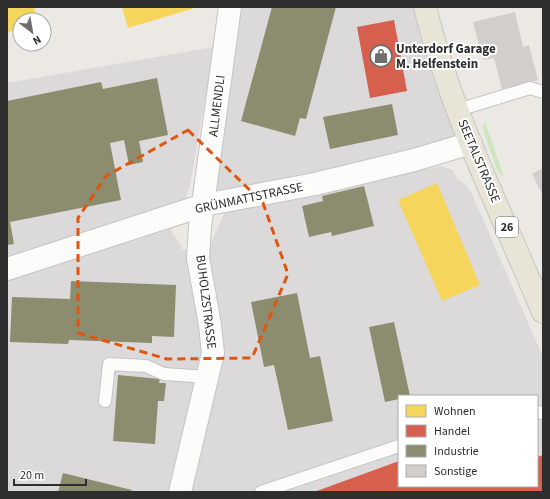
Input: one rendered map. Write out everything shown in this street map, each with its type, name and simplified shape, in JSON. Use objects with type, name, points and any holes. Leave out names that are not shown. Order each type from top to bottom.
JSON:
[{"type":"main road","name":"SEETALSTRASSE","points":[[425,7],[432,38],[471,143],[540,298]]},
{"type":"street","name":"ALLMENDLI","points":[[204,205],[230,7]]},
{"type":"street","name":"GRÜNMATTSTRASSE","points":[[7,268],[204,205],[315,184],[414,160],[471,143]]},
{"type":"street","name":"BUHOLZSTRASSE","points":[[180,492],[213,353],[210,325],[198,258],[200,226],[204,205]]},
{"type":"lane","points":[[458,110],[530,88],[543,92]]},
{"type":"lane","points":[[105,401],[109,364],[146,366],[164,374],[208,377]]},
{"type":"lane","points":[[261,492],[398,446]]},
{"type":"highlighted area","points":[[188,130],[263,203],[288,274],[252,358],[167,359],[78,333],[78,218],[106,176]]},
{"type":"shaded area","points":[[230,7],[425,7],[471,143],[204,205]]},
{"type":"shaded area","points":[[214,47],[190,186],[184,201],[168,225],[183,250],[212,241],[224,214],[232,209],[442,166],[453,170],[457,179],[466,185],[472,194],[543,357],[543,492],[7,492],[7,83]]},
{"type":"green space","points":[[485,122],[504,177],[498,173],[482,127]]},
{"type":"building: Wohnen","points":[[7,7],[34,7],[36,12],[12,12],[12,31],[7,33]]},
{"type":"building: Wohnen","points":[[122,7],[198,7],[128,28]]},
{"type":"building: Wohnen","points":[[437,183],[480,285],[442,301],[398,200]]},
{"type":"building: Handel","points":[[394,20],[407,91],[370,98],[357,27]]},
{"type":"building: Handel","points":[[543,455],[543,492],[314,492],[398,461],[398,487],[538,487],[538,457]]},
{"type":"building: Industrie","points":[[272,7],[336,7],[306,119],[300,118],[295,136],[241,121]]},
{"type":"building: Industrie","points":[[157,78],[168,135],[139,141],[143,162],[129,165],[124,140],[110,143],[121,200],[10,222],[14,244],[7,245],[7,101],[101,82],[103,89]]},
{"type":"building: Industrie","points":[[392,104],[398,135],[330,149],[323,117]]},
{"type":"building: Industrie","points":[[364,186],[374,226],[332,236],[331,232],[309,237],[302,206],[323,201],[322,196]]},
{"type":"building: Industrie","points":[[71,281],[176,285],[174,337],[152,336],[152,343],[69,340],[68,344],[10,342],[12,297],[70,299]]},
{"type":"building: Industrie","points":[[297,293],[310,358],[320,356],[333,421],[288,430],[274,365],[264,367],[251,302]]},
{"type":"building: Industrie","points":[[394,322],[410,395],[398,395],[398,399],[385,402],[369,327]]},
{"type":"building: Industrie","points":[[118,375],[160,379],[159,383],[166,383],[164,401],[158,401],[155,444],[113,441]]},
{"type":"building: Industrie","points":[[63,473],[132,490],[131,492],[58,492]]},
{"type":"building: Sonstige","points":[[515,12],[523,47],[529,45],[538,80],[502,89],[494,58],[483,60],[473,22]]},
{"type":"building: Sonstige","points":[[543,168],[543,196],[532,174]]},
{"type":"place","name":"Unterdorf Garage M. Helfenstein","points":[[381,56]]}]
